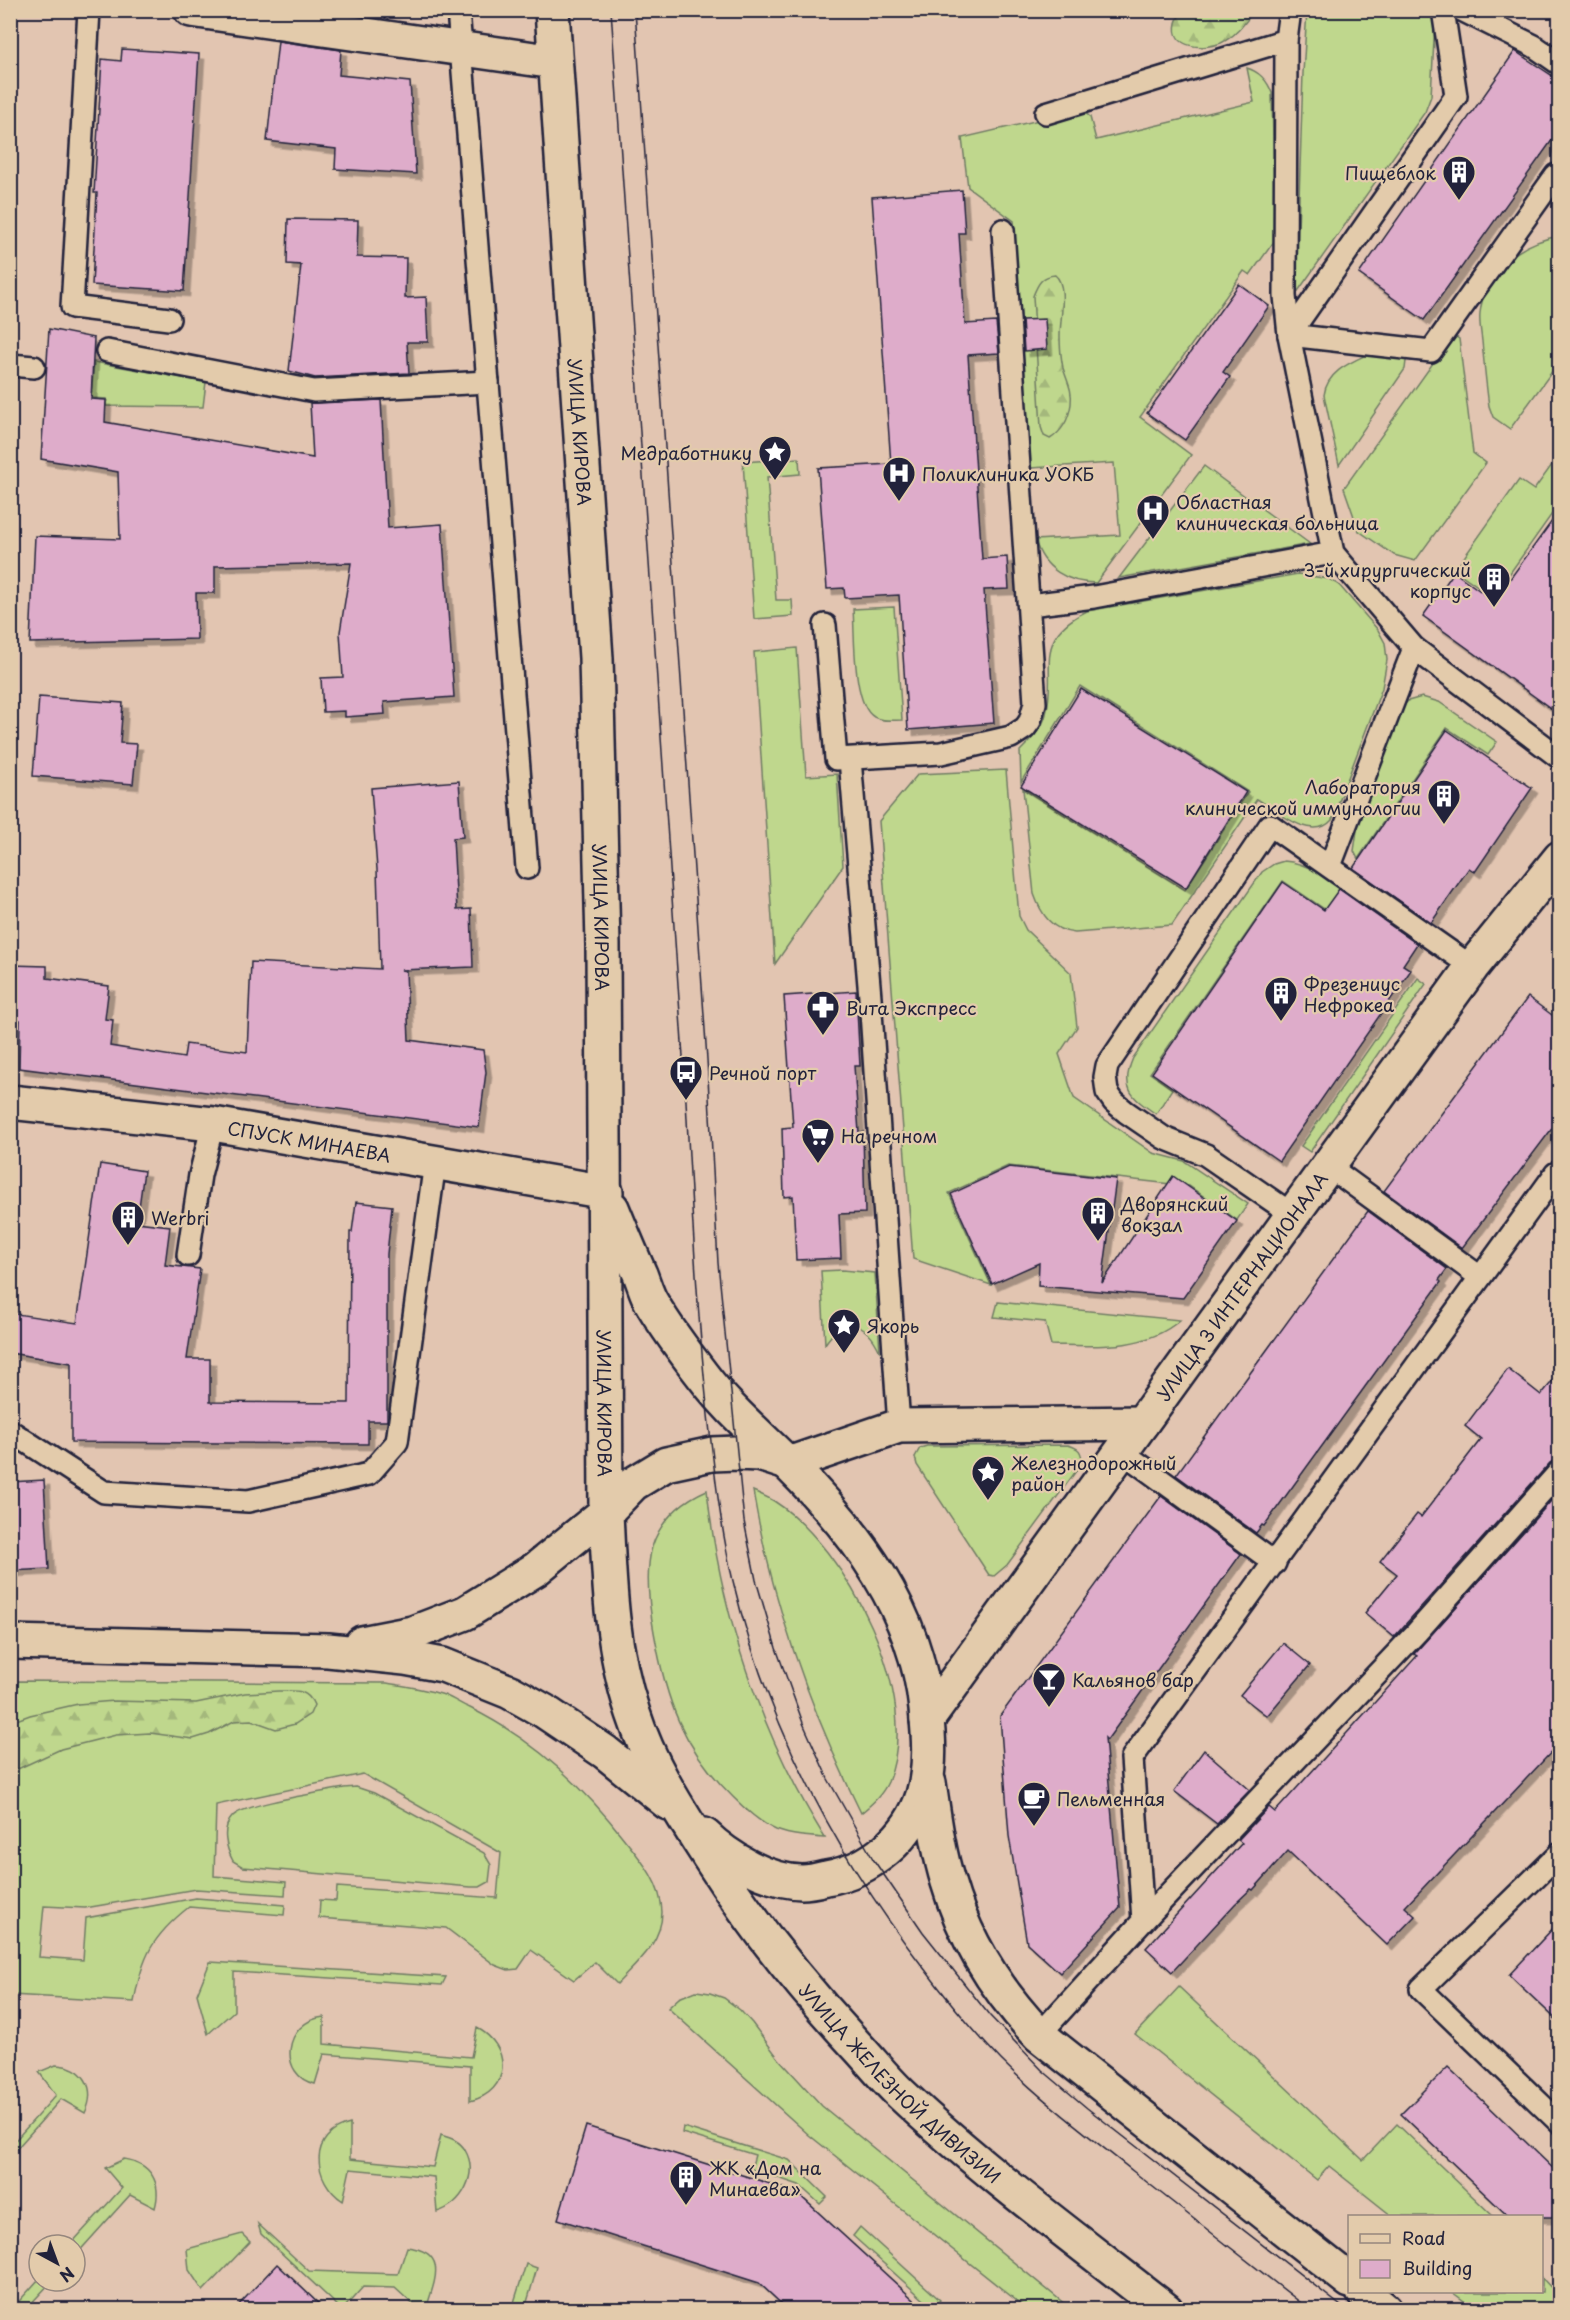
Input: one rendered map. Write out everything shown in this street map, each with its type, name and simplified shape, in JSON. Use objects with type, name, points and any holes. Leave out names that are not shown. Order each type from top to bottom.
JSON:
[{"type":"main road","points":[[191,10],[462,51],[555,62]]},
{"type":"main road","name":"УЛИЦА КИРОВА","points":[[552,10],[596,658],[603,945],[606,1512],[610,1603],[618,1659],[632,1712],[647,1753],[681,1813]]},
{"type":"main road","name":"УЛИЦА 3 ИНТЕРНАЦИОНАЛА","points":[[927,1720],[1472,967],[1560,858]]},
{"type":"main road","name":"СПУСК МИНАЕВА","points":[[10,1102],[213,1124],[606,1192]]},
{"type":"main road","points":[[606,1192],[652,1304],[704,1377],[732,1409],[820,1497],[857,1542],[887,1587],[913,1643],[924,1685],[928,1778],[939,1847],[948,1883],[963,1924],[980,1960],[998,1988],[1039,2035],[1348,2279]]},
{"type":"main road","points":[[328,1650],[413,1633],[465,1613],[536,1569],[606,1512],[633,1484],[666,1464],[712,1454],[736,1453],[759,1454],[788,1464],[899,1426],[1142,1423]]},
{"type":"main road","points":[[10,1642],[328,1650],[405,1658],[443,1665],[510,1692],[544,1711],[605,1752],[681,1813],[711,1842],[742,1863],[775,1878],[803,1882],[834,1877],[854,1870],[886,1851],[918,1812],[928,1778]]},
{"type":"main road","name":"УЛИЦА ЖЕЛЕЗНОЙ ДИВИЗИИ","points":[[681,1813],[735,1898],[824,2010],[899,2092],[988,2170],[1166,2310]]},
{"type":"main road","points":[[1364,2293],[1385,2310]]},
{"type":"lane","points":[[89,10],[72,307],[169,319]]},
{"type":"lane","points":[[458,10],[527,868]]},
{"type":"lane","points":[[1290,10],[1286,40],[1285,296],[1289,335],[1333,553],[1414,648],[1560,758]]},
{"type":"lane","points":[[1289,335],[1456,96],[1443,10]]},
{"type":"lane","points":[[1462,10],[1534,46],[1560,64]]},
{"type":"lane","points":[[1046,113],[1286,40]]},
{"type":"lane","points":[[1289,335],[1431,351],[1558,174]]},
{"type":"lane","points":[[825,625],[836,759],[941,753],[1018,734],[1030,721],[1035,703],[1003,230]]},
{"type":"lane","points":[[107,351],[314,391],[488,382]]},
{"type":"lane","points":[[10,365],[34,367]]},
{"type":"lane","points":[[1029,605],[1094,597],[1333,553]]},
{"type":"lane","points":[[1330,866],[1414,648]]},
{"type":"lane","points":[[850,759],[870,997],[899,1426]]},
{"type":"lane","points":[[1293,1215],[1206,1155],[1164,1138],[1126,1112],[1114,1102],[1107,1092],[1105,1077],[1107,1066],[1270,825],[1472,967]]},
{"type":"lane","points":[[188,1254],[200,1175],[213,1124]]},
{"type":"lane","points":[[10,1431],[104,1492],[248,1501],[369,1474],[398,1442],[435,1162]]},
{"type":"lane","points":[[1328,1166],[1480,1278]]},
{"type":"lane","points":[[1143,1921],[1132,1758],[1556,1173],[1560,1176]]},
{"type":"lane","points":[[1121,1451],[1275,1563]]},
{"type":"lane","points":[[1039,2035],[1143,1921],[1417,1632],[1560,1471]]},
{"type":"lane","points":[[1560,1853],[1421,1989],[1560,2123]]},
{"type":"green space","points":[[1182,11],[1254,11],[1231,37],[1221,43],[1198,47],[1183,43],[1178,38],[1176,23]]},
{"type":"green space","points":[[1307,11],[1430,11],[1435,21],[1431,96],[1425,112],[1296,294],[1303,73]]},
{"type":"green space","points":[[1247,68],[1262,77],[1272,93],[1275,240],[1250,275],[1244,271],[1140,417],[1191,455],[1096,583],[1067,577],[1050,566],[1035,540],[1120,535],[1114,463],[1030,468],[1014,221],[968,187],[962,138],[1082,110],[1090,117],[1096,140],[1254,102]]},
{"type":"green space","points":[[1559,236],[1559,362],[1510,429],[1493,417],[1489,406],[1480,323],[1483,298],[1496,272],[1517,252],[1530,245]]},
{"type":"green space","points":[[1055,275],[1059,280],[1062,294],[1061,352],[1071,404],[1065,424],[1050,439],[1044,436],[1041,427],[1033,296],[1041,281]]},
{"type":"green space","points":[[1453,335],[1459,339],[1473,453],[1486,463],[1415,561],[1394,555],[1359,531],[1344,488]]},
{"type":"green space","points":[[1368,354],[1403,355],[1406,361],[1405,369],[1339,465],[1324,395],[1326,387],[1329,380],[1340,369]]},
{"type":"green space","points":[[94,362],[206,382],[203,407],[106,406],[107,399],[91,398]]},
{"type":"green space","points":[[799,458],[800,474],[767,477],[776,600],[792,600],[793,616],[754,619],[743,462]]},
{"type":"green space","points":[[1554,462],[1559,466],[1559,504],[1493,597],[1455,570],[1519,480],[1534,490]]},
{"type":"green space","points":[[1204,466],[1310,544],[1119,578]]},
{"type":"green space","points":[[1298,574],[1329,579],[1339,585],[1378,630],[1385,643],[1387,660],[1382,688],[1332,820],[1324,826],[1315,828],[1304,826],[1284,817],[1257,799],[1172,925],[1075,933],[1067,932],[1054,925],[1044,915],[1034,894],[1023,789],[1185,890],[1248,792],[1080,686],[1021,782],[1020,751],[1036,734],[1046,714],[1049,698],[1050,656],[1052,644],[1058,633],[1069,622],[1087,611]]},
{"type":"green space","points":[[894,607],[902,720],[884,720],[877,719],[867,710],[858,684],[853,609]]},
{"type":"green space","points":[[797,648],[806,776],[837,774],[843,866],[775,964],[754,652]]},
{"type":"green space","points":[[1422,697],[1439,702],[1497,742],[1488,755],[1447,728],[1358,859],[1354,851],[1358,824],[1401,708],[1408,701]]},
{"type":"green space","points":[[1006,770],[1019,916],[1026,930],[1071,973],[1077,1027],[1059,1054],[1074,1098],[1153,1153],[1184,1161],[1248,1204],[1237,1220],[1189,1186],[1008,1166],[949,1193],[991,1285],[913,1259],[879,821],[918,774]]},
{"type":"green space","points":[[1284,861],[1306,866],[1317,872],[1366,906],[1351,927],[1283,881],[1150,1073],[1172,1089],[1156,1114],[1134,1097],[1130,1091],[1128,1077],[1133,1058],[1262,872]]},
{"type":"green space","points":[[1418,978],[1426,984],[1310,1152],[1301,1146]]},
{"type":"green space","points":[[821,1271],[875,1273],[880,1352],[869,1334],[855,1326],[840,1329],[825,1344]]},
{"type":"green space","points":[[998,1302],[1180,1320],[1166,1330],[1135,1342],[1101,1346],[1051,1345],[1045,1322],[994,1317]]},
{"type":"green space","points":[[1068,1445],[1079,1451],[1082,1463],[1007,1565],[994,1576],[989,1575],[917,1465],[915,1457],[920,1448],[927,1446]]},
{"type":"green space","points":[[707,1490],[722,1582],[746,1671],[781,1757],[825,1838],[794,1835],[776,1830],[748,1811],[715,1778],[701,1760],[679,1722],[671,1701],[664,1680],[651,1611],[648,1590],[650,1557],[656,1537],[667,1520],[681,1505]]},
{"type":"green space","points":[[753,1491],[774,1501],[801,1523],[828,1553],[852,1588],[872,1627],[887,1668],[896,1709],[896,1747],[886,1787],[861,1813],[826,1736],[795,1656],[771,1575]]},
{"type":"green space","points":[[10,1681],[387,1683],[445,1695],[515,1734],[555,1765],[592,1800],[650,1873],[661,1901],[661,1923],[658,1933],[647,1952],[617,1984],[595,1962],[574,1980],[531,1950],[518,1969],[508,1970],[495,1965],[446,1928],[319,1918],[320,1900],[336,1901],[337,1887],[497,1898],[501,1853],[363,1774],[216,1805],[214,1876],[286,1882],[285,1895],[196,1889],[85,1908],[44,1906],[39,1957],[83,1960],[86,1918],[196,1898],[285,1905],[284,1915],[189,1907],[166,1928],[151,1948],[141,1972],[134,2002],[11,1995]]},
{"type":"green space","points":[[278,1691],[304,1693],[314,1705],[310,1714],[295,1724],[276,1729],[251,1720],[234,1721],[209,1734],[193,1739],[150,1733],[116,1735],[61,1749],[11,1772],[11,1722],[30,1715],[78,1704],[114,1701],[196,1703],[245,1693]]},
{"type":"green space","points":[[356,1787],[374,1793],[484,1853],[491,1865],[489,1882],[480,1887],[471,1887],[243,1867],[233,1861],[228,1850],[226,1833],[232,1817],[239,1812],[284,1799]]},
{"type":"green space","points":[[210,1962],[446,1977],[442,1985],[234,1972],[234,2011],[208,2034],[197,1994]]},
{"type":"green space","points":[[1179,1987],[1363,2160],[1397,2124],[1492,2215],[1391,2215],[1329,2166],[1317,2180],[1135,2034]]},
{"type":"green space","points":[[696,1991],[724,1998],[740,2010],[779,2059],[822,2106],[1071,2309],[1027,2309],[809,2135],[668,2008],[679,1998]]},
{"type":"green space","points":[[324,2017],[324,2044],[471,2057],[477,2028],[488,2036],[501,2057],[502,2068],[499,2079],[484,2096],[470,2101],[470,2066],[324,2054],[315,2084],[303,2079],[295,2071],[290,2049],[293,2038],[300,2028],[310,2021]]},
{"type":"green space","points":[[56,2065],[74,2069],[86,2080],[89,2095],[85,2113],[61,2099],[11,2155],[11,2145],[56,2095],[39,2072]]},
{"type":"green space","points":[[350,2124],[350,2159],[433,2167],[441,2135],[455,2140],[461,2144],[469,2159],[469,2178],[461,2196],[454,2203],[437,2212],[434,2177],[350,2169],[343,2201],[325,2182],[319,2158],[321,2147],[327,2137],[336,2129]]},
{"type":"green space","points":[[683,2127],[789,2160],[827,2197],[820,2204],[799,2185],[751,2169],[755,2155],[682,2133]]},
{"type":"green space","points":[[124,2159],[133,2161],[148,2170],[157,2190],[155,2208],[130,2195],[87,2243],[87,2233],[81,2233],[122,2188],[105,2168]]},
{"type":"green space","points":[[258,2224],[309,2271],[398,2274],[407,2247],[420,2250],[429,2255],[436,2269],[426,2309],[418,2309],[395,2288],[363,2287],[345,2307],[347,2309],[341,2309],[261,2234]]},
{"type":"green space","points":[[860,2227],[940,2300],[933,2308],[853,2236]]},
{"type":"green space","points":[[242,2234],[250,2242],[203,2291],[189,2270],[187,2249]]},
{"type":"green space","points":[[526,2264],[537,2268],[525,2309],[512,2309]]},
{"type":"green space","points":[[1543,2279],[1559,2296],[1559,2309],[1475,2309],[1453,2293],[1543,2293]]},
{"type":"green space","points":[[27,2292],[41,2293],[26,2309],[12,2309]]},
{"type":"building","points":[[278,41],[341,50],[339,75],[410,82],[416,174],[335,169],[336,149],[267,141]]},
{"type":"building","points":[[122,49],[199,54],[184,291],[92,285],[97,193],[94,193],[102,59],[121,61]]},
{"type":"building","name":"Пищеблок","points":[[1515,51],[1560,81],[1560,129],[1424,320],[1359,274]]},
{"type":"building","name":"Поликлиника УОКБ","points":[[962,190],[965,233],[959,233],[965,324],[996,322],[999,353],[968,355],[982,559],[1007,557],[1009,589],[984,590],[994,723],[908,730],[899,595],[845,598],[844,588],[827,589],[818,468],[891,464],[872,197]]},
{"type":"building","points":[[288,219],[358,220],[357,257],[406,258],[405,298],[426,297],[428,342],[407,342],[409,373],[315,378],[289,371],[301,265],[287,264]]},
{"type":"building","points":[[1239,284],[1269,306],[1223,372],[1230,377],[1185,440],[1147,413]]},
{"type":"building","points":[[1045,319],[1047,349],[1024,351],[1022,320]]},
{"type":"building","points":[[49,329],[94,338],[91,399],[106,400],[105,422],[313,458],[310,403],[381,400],[388,528],[442,524],[454,697],[384,702],[385,714],[345,717],[345,711],[323,712],[321,678],[343,677],[340,632],[351,563],[215,566],[215,593],[196,593],[197,639],[30,643],[35,536],[120,539],[118,472],[41,459]]},
{"type":"building","name":"3-й хирургический корпус","points":[[1560,510],[1560,715],[1423,616],[1454,572],[1494,601]]},
{"type":"building","points":[[1081,689],[1246,792],[1186,888],[1021,786]]},
{"type":"building","points":[[39,697],[123,703],[120,743],[137,744],[133,784],[33,776]]},
{"type":"building","name":"Лаборатория клинической иммунологии","points":[[1447,730],[1532,788],[1475,872],[1469,868],[1431,923],[1353,868]]},
{"type":"building","points":[[459,781],[463,837],[453,838],[457,910],[471,909],[473,967],[401,970],[406,971],[409,1040],[483,1050],[486,1072],[479,1127],[19,1068],[20,1020],[10,1020],[10,965],[47,966],[47,978],[109,986],[105,1019],[113,1020],[110,1046],[184,1058],[186,1044],[247,1052],[251,962],[380,969],[377,869],[371,788]]},
{"type":"building","name":"Фрезениус Нефрокеа","points":[[1283,882],[1324,910],[1339,889],[1417,944],[1403,965],[1411,970],[1279,1161],[1152,1073]]},
{"type":"building","points":[[856,991],[860,1066],[854,1066],[859,1132],[863,1132],[865,1213],[839,1214],[841,1258],[796,1260],[793,1196],[784,1197],[782,1128],[793,1127],[784,996]]},
{"type":"building","points":[[1528,997],[1560,1021],[1560,1118],[1462,1248],[1384,1191]]},
{"type":"building","points":[[100,1164],[144,1171],[137,1222],[170,1226],[165,1265],[200,1269],[187,1359],[210,1359],[210,1402],[349,1403],[350,1232],[352,1232],[356,1202],[392,1206],[387,1254],[387,1421],[368,1421],[368,1444],[71,1442],[71,1363],[10,1353],[10,1313],[77,1323]]},
{"type":"building","name":"Дворянский вокзал","points":[[1009,1167],[1116,1179],[1102,1283],[1173,1176],[1237,1221],[1183,1298],[1038,1286],[1039,1263],[992,1284],[951,1194]]},
{"type":"building","points":[[1368,1211],[1447,1269],[1439,1280],[1441,1282],[1264,1526],[1262,1525],[1256,1533],[1176,1475]]},
{"type":"building","points":[[1508,1369],[1541,1395],[1560,1372],[1560,1459],[1550,1463],[1394,1637],[1365,1613],[1397,1574],[1380,1561],[1417,1514],[1421,1517],[1481,1439],[1465,1426]]},
{"type":"building","points":[[44,1480],[49,1569],[10,1571],[10,1482]]},
{"type":"building","points":[[1560,1491],[1560,1743],[1405,1907],[1415,1916],[1387,1945],[1288,1851],[1172,1972],[1146,1948],[1242,1843],[1238,1840],[1269,1807],[1275,1812],[1417,1656],[1414,1654]]},
{"type":"building","points":[[1161,1496],[1241,1554],[1107,1740],[1105,1738],[1120,1908],[1060,1973],[1027,1943],[1009,1836],[1000,1716]]},
{"type":"building","points":[[1283,1643],[1310,1665],[1267,1716],[1240,1695]]},
{"type":"building","points":[[1204,1750],[1250,1790],[1217,1824],[1174,1791]]},
{"type":"building","points":[[1560,1921],[1560,2023],[1509,1975]]},
{"type":"building","points":[[1448,2067],[1560,2175],[1560,2217],[1507,2215],[1401,2114]]},
{"type":"building","name":"ЖК «Дом на Минаева»","points":[[586,2126],[796,2192],[925,2310],[788,2310],[759,2283],[558,2219]]},
{"type":"building","points":[[277,2264],[325,2310],[234,2310]]},
{"type":"tram line","points":[[611,10],[701,1344],[722,1522],[733,1581],[747,1634],[785,1735],[807,1784],[833,1832],[891,1923],[960,2015],[1001,2060],[1049,2104],[1310,2310]]},
{"type":"tram line","points":[[635,10],[707,1059],[718,1263],[744,1521],[756,1580],[776,1648],[803,1723],[828,1779],[873,1859],[923,1932],[990,2016],[1042,2070],[1087,2108],[1346,2310]]},
{"type":"place","name":"Пищеблок","points":[[1459,201]]},
{"type":"place","name":"Медработнику","points":[[775,481]]},
{"type":"place","name":"Поликлиника УОКБ","points":[[899,502]]},
{"type":"place","name":"Областная клиническая больница","points":[[1153,540]]},
{"type":"place","name":"3-й хирургический корпус","points":[[1494,608]]},
{"type":"place","name":"Лаборатория клинической иммунологии","points":[[1444,825]]},
{"type":"place","name":"Фрезениус Нефрокеа","points":[[1281,1022]]},
{"type":"place","name":"Вита Экспресс","points":[[823,1036]]},
{"type":"place","name":"Речной порт","points":[[686,1101]]},
{"type":"place","name":"На речном","points":[[818,1164]]},
{"type":"place","name":"Дворянский вокзал","points":[[1098,1242]]},
{"type":"place","name":"Werbri","points":[[128,1246]]},
{"type":"place","name":"Якорь","points":[[844,1354]]},
{"type":"place","name":"Железнодорожный район","points":[[988,1501]]},
{"type":"place","name":"Кальянов бар","points":[[1049,1708]]},
{"type":"place","name":"Пельменная","points":[[1034,1827]]},
{"type":"place","name":"ЖК «Дом на Минаева»","points":[[686,2206]]}]
